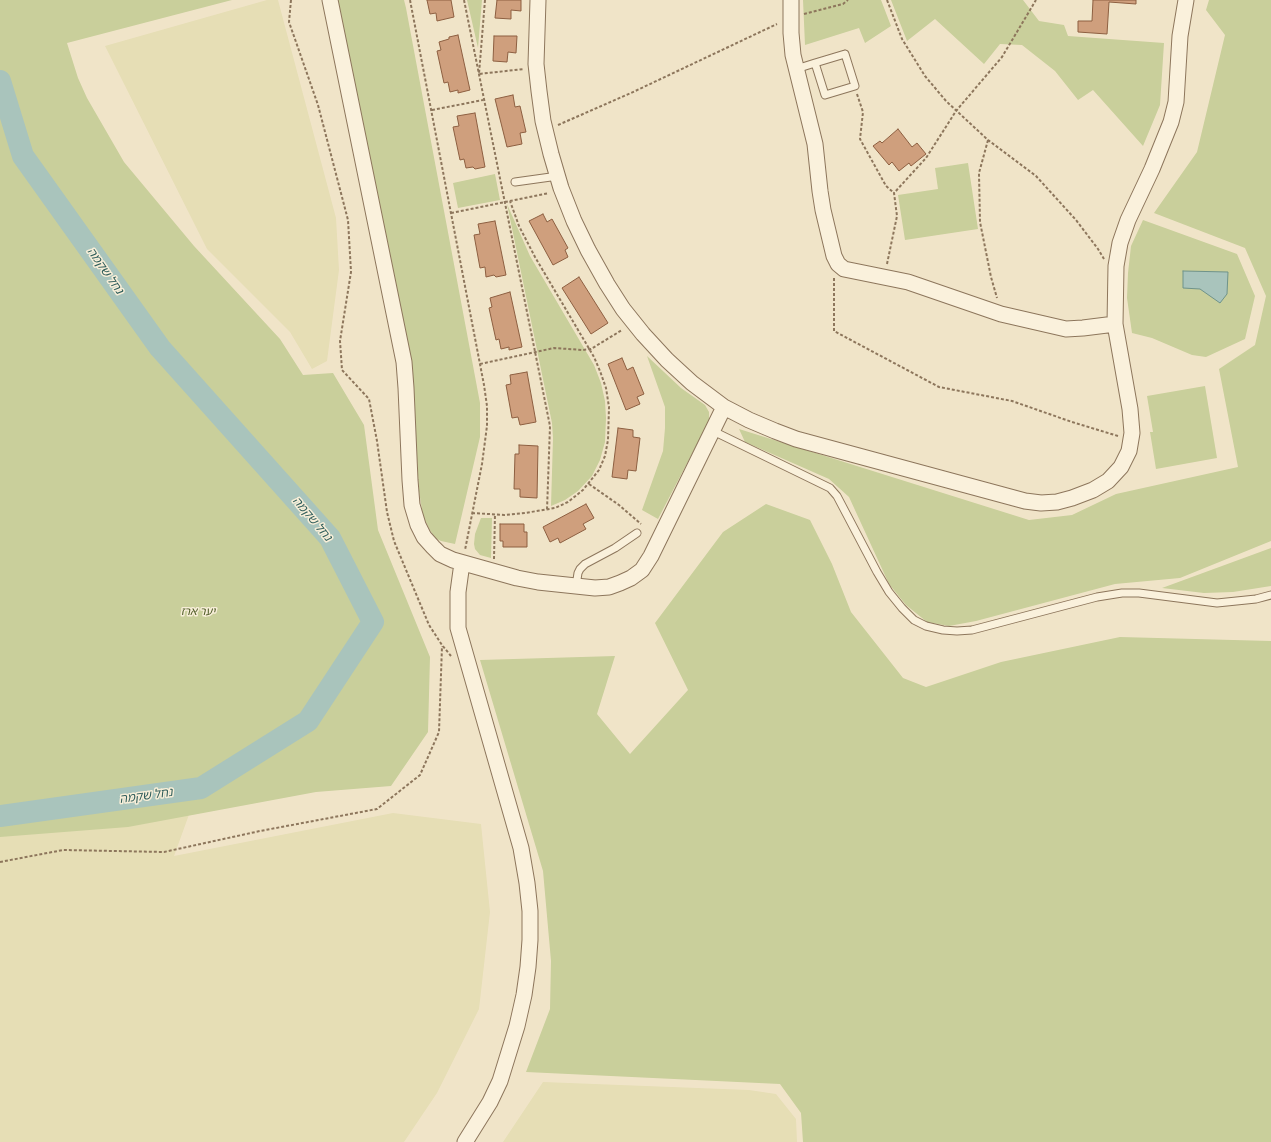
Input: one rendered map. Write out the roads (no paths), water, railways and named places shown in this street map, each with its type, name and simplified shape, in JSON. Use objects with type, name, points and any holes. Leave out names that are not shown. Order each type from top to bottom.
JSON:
[{"type":"street","points":[[330,0],[404,362],[412,505],[421,531],[433,547],[440,554],[462,563],[538,582],[596,588],[609,587],[631,578],[642,570],[659,541],[724,407]]},
{"type":"street","points":[[538,0],[537,67],[545,131],[560,184],[574,221],[588,250],[611,290],[634,323],[667,360],[692,383],[724,407],[750,420],[796,439],[1025,501],[1041,503],[1057,502],[1093,490],[1108,481],[1121,467],[1129,452],[1132,433],[1130,409],[1114,324],[1116,266],[1120,243],[1128,220],[1172,122],[1176,102],[1180,36],[1186,0]]},
{"type":"street","points":[[791,0],[791,33],[796,69],[815,144],[820,191],[834,256],[838,264],[844,269],[915,284],[1002,314],[1066,329],[1114,324]]},
{"type":"street","points":[[462,563],[458,592],[458,628],[521,848],[530,911],[528,967],[524,995],[515,1033],[500,1081],[490,1102],[465,1142]]},
{"type":"lane","points":[[796,69],[815,63],[845,54],[854,86],[825,95],[815,63]]},
{"type":"lane","points":[[515,182],[560,184]]},
{"type":"lane","points":[[713,431],[830,488],[837,496],[889,592],[914,620],[926,626],[943,630],[972,630],[1097,597],[1122,593],[1139,593],[1217,603],[1256,599],[1271,595]]},
{"type":"lane","points":[[576,586],[578,573],[585,564],[615,548],[637,533]]},
{"type":"water","points":[[1183,271],[1228,272],[1227,294],[1220,303],[1200,289],[1183,288]]},
{"type":"waterway","name":"נחל שקמה","points":[[0,81],[23,156],[160,348],[330,538],[373,622],[308,721],[201,788],[0,816]]},
{"type":"park label","name":"יער ארז","points":[[198,612]]}]
